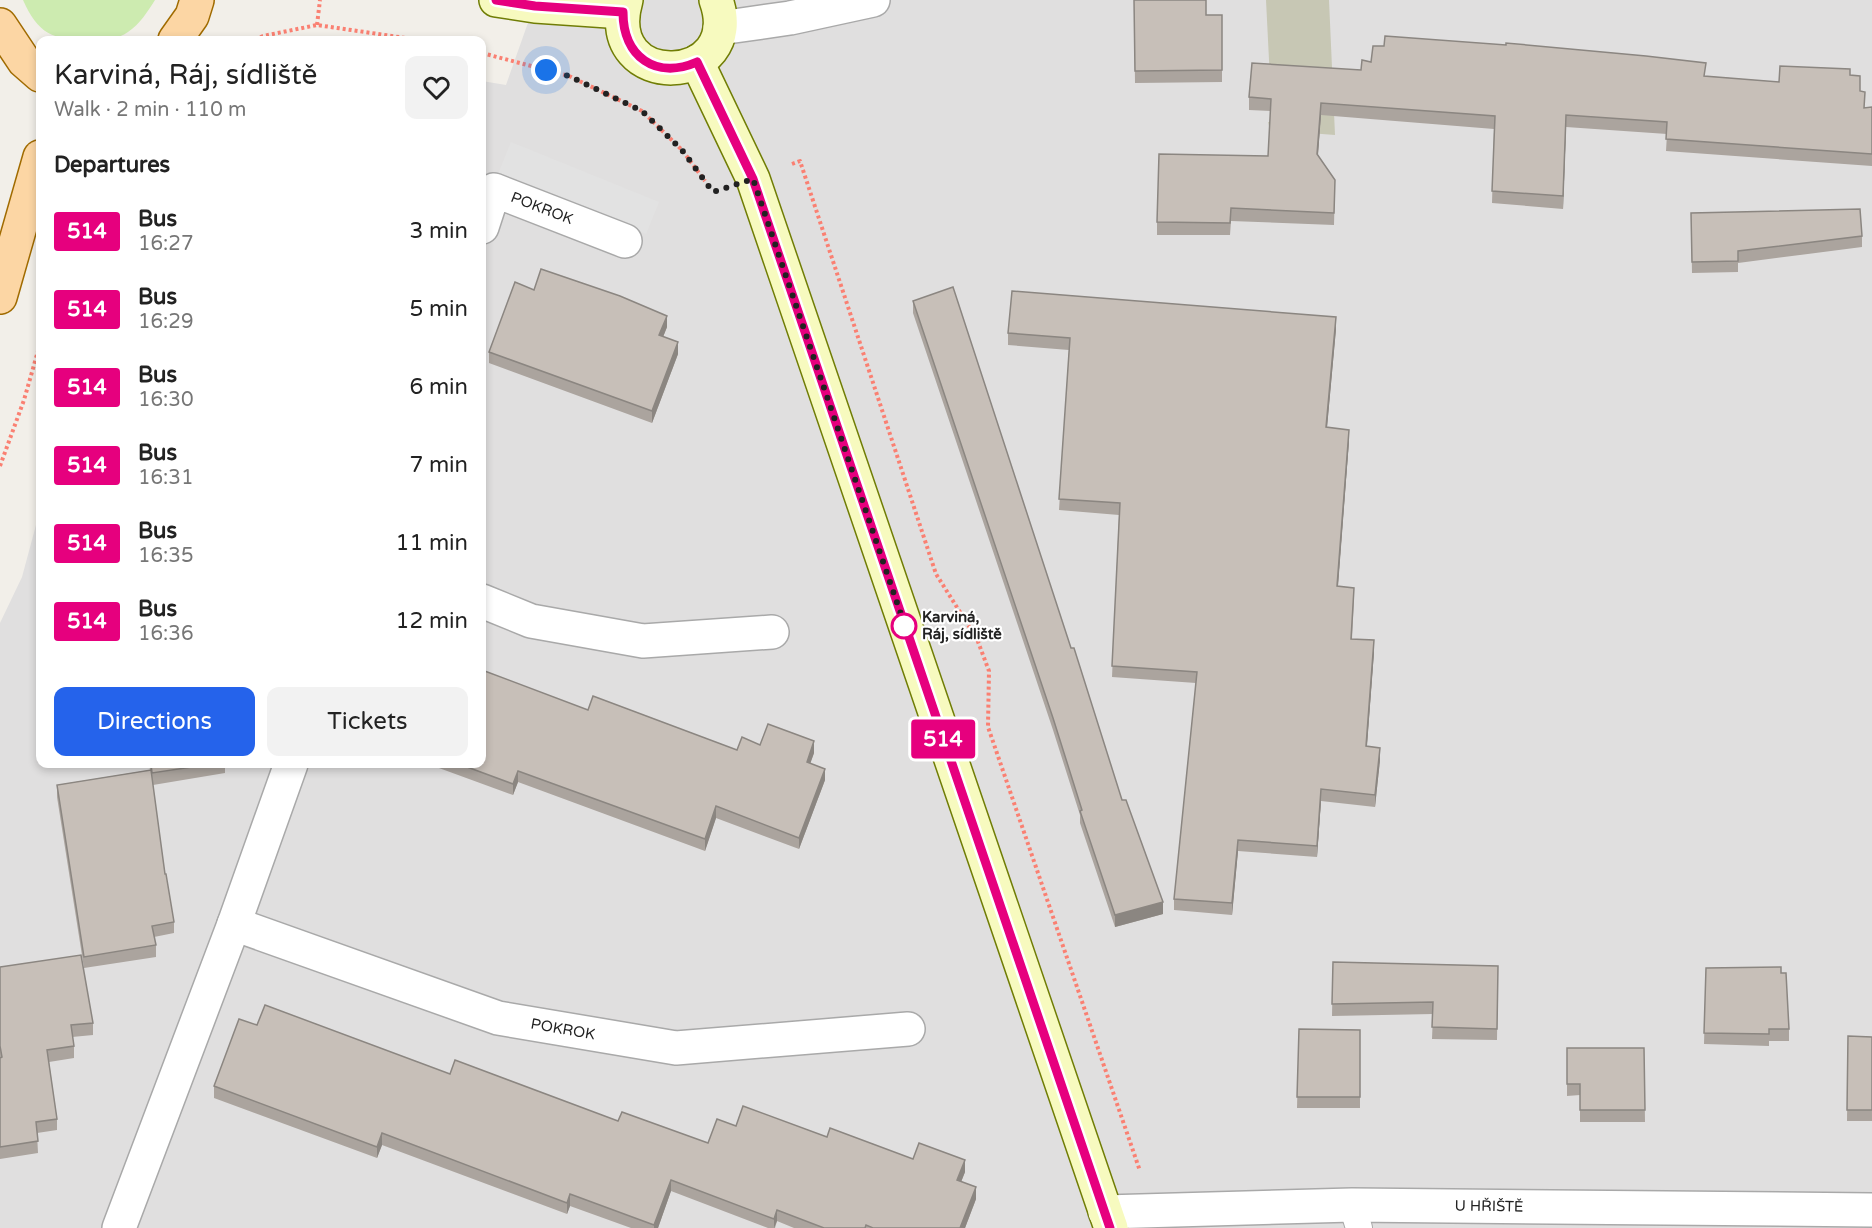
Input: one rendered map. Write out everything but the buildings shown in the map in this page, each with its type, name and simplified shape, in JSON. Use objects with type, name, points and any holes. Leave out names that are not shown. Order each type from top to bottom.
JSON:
[{"type":"main road","points":[[178,36],[192,16],[197,0]]},
{"type":"main road","points":[[0,25],[24,61],[36,72]]},
{"type":"main road","points":[[0,297],[36,171]]},
{"type":"street","points":[[496,0],[535,6],[624,6],[623,28],[628,44],[638,56],[651,65],[667,69],[682,68],[697,62],[712,47],[718,14],[790,18],[873,0]]},
{"type":"street","points":[[697,62],[753,179],[1108,1220]]},
{"type":"street","name":"POKROK","points":[[486,215],[494,190],[625,241]]},
{"type":"street","points":[[486,603],[531,621],[643,641],[772,632]]},
{"type":"street","points":[[119,1228],[234,924],[290,768]]},
{"type":"street","name":"POKROK","points":[[234,924],[498,1018],[676,1048],[908,1029]]},
{"type":"street","name":"U HŘIŠTĚ","points":[[1108,1220],[1154,1212],[1355,1216],[1872,1210]]},
{"type":"path","points":[[317,25],[320,0]]},
{"type":"path","points":[[263,36],[317,25],[392,36]]},
{"type":"path","points":[[486,54],[569,76],[642,111],[682,150],[713,192],[800,161],[936,574],[977,639],[988,671],[988,727],[1154,1212]]},
{"type":"path","points":[[0,465],[24,400],[36,358]]},
{"type":"shaded area","points":[[536,0],[1872,0],[1872,1228],[0,1228],[0,623],[22,577],[36,525],[36,768],[486,768],[486,82],[506,85]]},
{"type":"shaded area","points":[[1266,0],[1329,0],[1335,135],[1270,130],[1268,122],[1318,125],[1270,80]]},
{"type":"shaded area","points":[[511,142],[659,202],[646,234],[498,174]]},
{"type":"green space","points":[[23,0],[155,0],[140,21],[120,36],[56,36],[41,28]]},
{"type":"bus line","name":"514","points":[[496,0],[535,6],[623,12],[623,28],[628,44],[638,56],[651,65],[667,69],[682,68],[697,62],[753,179],[1110,1228]]},
{"type":"place","name":"Karviná, Ráj, sídliště","points":[[904,626]]},
{"type":"route","points":[[546,70],[569,76],[642,111],[682,150],[713,192],[753,179],[908,635],[904,626]]}]
